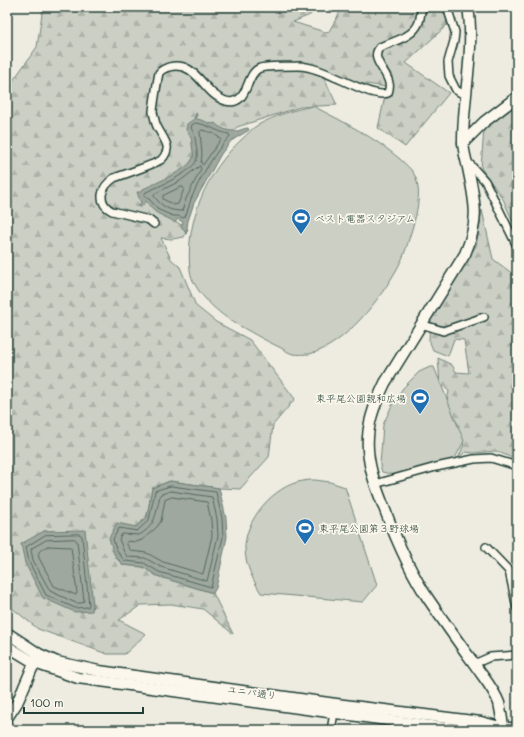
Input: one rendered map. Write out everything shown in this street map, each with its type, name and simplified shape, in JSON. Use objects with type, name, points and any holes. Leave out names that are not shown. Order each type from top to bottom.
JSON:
[{"type":"street","points":[[154,224],[149,220],[112,211],[107,208],[102,194],[103,188],[114,178],[162,160],[168,150],[156,124],[153,112],[159,74],[164,69],[171,66],[186,68],[194,71],[208,89],[215,95],[232,102],[239,99],[244,94],[254,73],[260,68],[298,66],[310,67],[325,72],[370,92],[383,95],[388,93],[389,83],[377,61],[377,50],[380,47],[407,36],[414,30],[419,22],[423,7]]},
{"type":"street","points":[[447,7],[454,32],[454,41],[448,62],[449,76],[456,90],[466,96]]},
{"type":"street","points":[[468,7],[470,20],[463,143],[474,199],[475,216],[470,240],[457,267],[385,383],[373,408],[368,436],[368,452],[375,484],[396,538],[411,570],[429,600],[489,685],[498,702],[505,729]]},
{"type":"street","points":[[463,143],[484,122],[517,97]]},
{"type":"street","points":[[466,160],[485,181],[517,246]]},
{"type":"street","points":[[421,324],[443,331],[484,317]]},
{"type":"street","points":[[375,484],[436,467],[474,459],[491,458],[517,466]]},
{"type":"street","points":[[486,547],[509,571],[517,608]]},
{"type":"street","points":[[509,571],[517,573]]},
{"type":"street","name":"ユニバ通り","points":[[7,633],[39,654],[57,662],[99,671],[336,704],[481,722],[505,729]]},
{"type":"street","name":"ユニバ通り","points":[[7,646],[35,663],[78,678],[460,730]]},
{"type":"street","points":[[7,718],[17,703],[39,654]]},
{"type":"street","points":[[474,664],[490,657],[517,655]]},
{"type":"street","points":[[331,730],[334,713]]},
{"type":"street","points":[[493,730],[517,728]]},
{"type":"green space","points":[[43,7],[317,7],[310,15],[293,22],[328,33],[343,7],[445,7],[447,25],[406,63],[449,93],[405,147],[378,128],[387,87],[324,78],[337,105],[300,107],[237,127],[230,134],[196,154],[157,210],[188,229],[184,237],[172,239],[161,238],[171,259],[180,267],[196,306],[216,322],[250,340],[295,399],[273,425],[269,457],[240,489],[219,488],[170,481],[152,488],[147,517],[111,548],[116,558],[123,565],[143,567],[157,576],[213,593],[233,634],[203,609],[171,604],[141,605],[119,620],[146,634],[125,654],[107,654],[38,629],[7,604],[7,89],[37,47]],"holes":[[[44,531],[55,531],[75,612]]]},
{"type":"green space","points":[[517,102],[517,231],[503,199],[481,168],[484,128]]},
{"type":"green space","name":"ベスト電器スタジアム","points":[[313,106],[369,137],[400,159],[414,173],[418,189],[418,202],[416,216],[403,258],[391,279],[372,306],[361,319],[335,342],[309,354],[292,354],[233,322],[206,300],[200,293],[192,278],[189,252],[195,216],[201,199],[208,182],[229,152],[258,125],[285,113]]},
{"type":"green space","points":[[482,210],[493,259],[517,277],[517,460],[496,451],[474,453],[465,452],[458,459],[464,444],[457,437],[459,425],[446,408],[449,391],[440,384],[438,358],[452,365],[456,372],[469,373],[464,340],[454,339],[448,356],[433,350],[429,340],[430,318],[434,310],[441,303],[450,282],[476,246]]},
{"type":"green space","name":"東平尾公園親和広場","points":[[430,367],[434,367],[464,441],[454,460],[394,475],[382,472],[380,465],[383,425],[392,405],[403,388],[419,372]]},
{"type":"green space","name":"東平尾公園第３野球場","points":[[315,480],[330,482],[345,487],[377,585],[363,602],[261,593],[250,573],[245,551],[246,540],[249,528],[262,506],[281,489],[292,484]]},
{"type":"water","points":[[196,113],[197,119],[211,124],[215,123],[227,130],[237,131],[248,128],[249,130],[231,141],[221,154],[194,203],[188,221],[186,234],[184,229],[181,227],[183,222],[177,219],[175,223],[155,212],[146,201],[140,208],[138,206],[141,203],[137,192],[141,192],[143,189],[184,168],[192,160],[193,154],[190,135],[186,130],[187,124],[194,119]]},
{"type":"water","points":[[170,481],[219,488],[226,518],[227,537],[216,588],[213,593],[157,576],[143,567],[123,565],[111,546],[109,538],[117,523],[136,527],[147,517],[152,488]]},
{"type":"water","points":[[85,530],[93,605],[92,611],[75,612],[43,598],[25,563],[21,544],[44,531]]},
{"type":"place","name":"ベスト電器スタジアム","points":[[301,235]]},
{"type":"place","name":"東平尾公園親和広場","points":[[420,415]]},
{"type":"place","name":"東平尾公園第３野球場","points":[[305,545]]}]
